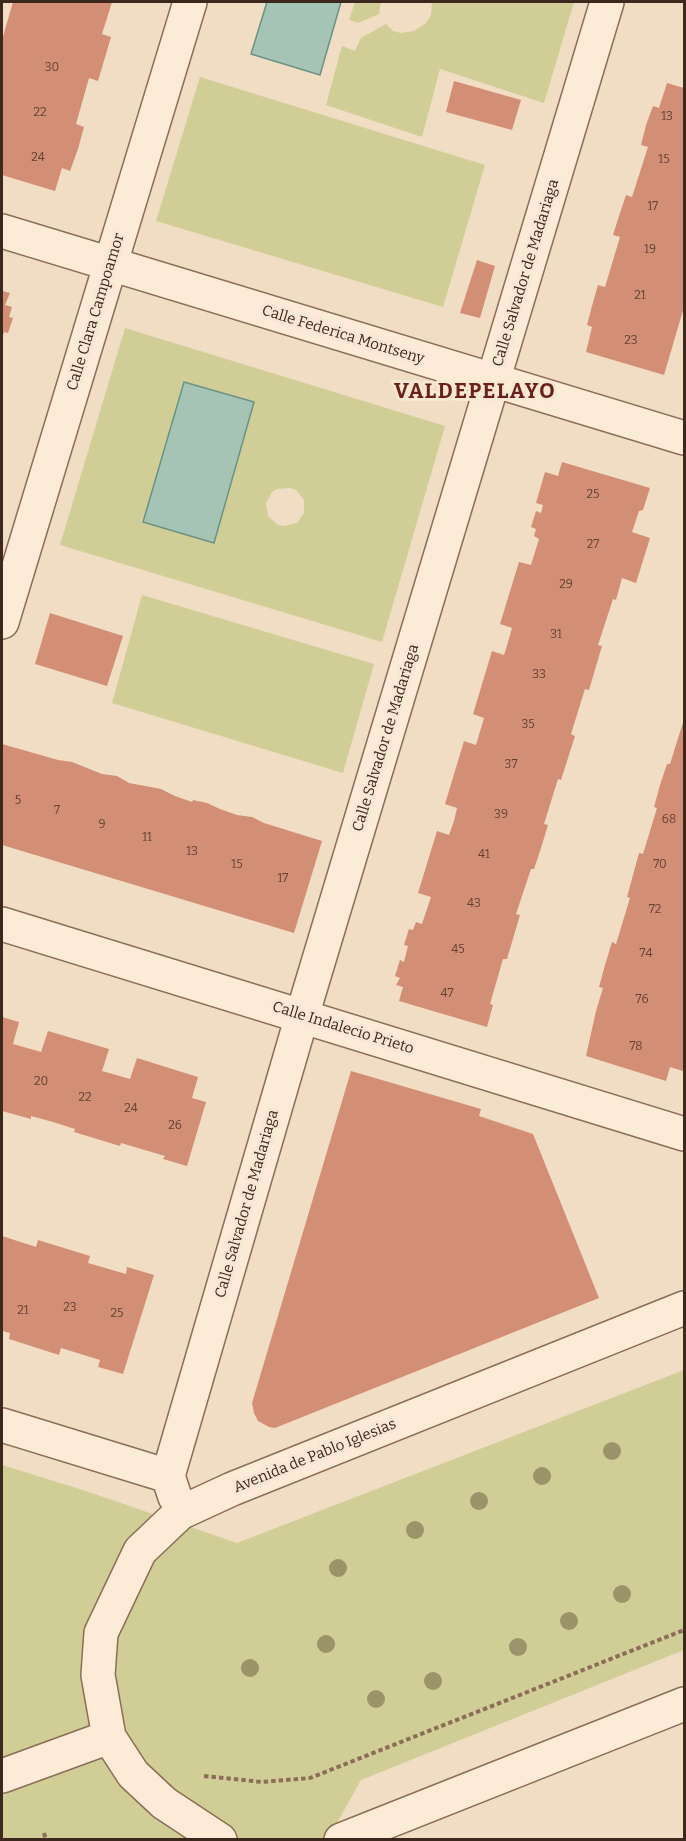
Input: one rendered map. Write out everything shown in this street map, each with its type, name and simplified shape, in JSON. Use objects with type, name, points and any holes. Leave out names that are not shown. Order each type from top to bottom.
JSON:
[{"type":"street","name":"Calle Clara Campoamor","points":[[2,622],[190,2]]},
{"type":"street","name":"Calle Salvador de Madariaga","points":[[168,1476],[302,1016],[607,2]]},
{"type":"street","name":"Calle Federica Montseny","points":[[2,231],[684,438]]},
{"type":"street","name":"Calle Indalecio Prieto","points":[[2,924],[684,1134]]},
{"type":"street","name":"Avenida de Pablo Iglesias","points":[[220,1839],[164,1803],[133,1774],[109,1737],[98,1675],[100,1633],[140,1551],[180,1513],[232,1489],[684,1308]]},
{"type":"street","points":[[2,1425],[168,1476],[180,1513]]},
{"type":"street","points":[[341,1839],[684,1704]]},
{"type":"street","points":[[2,1776],[109,1737]]},
{"type":"path","points":[[164,1803],[189,1774],[262,1782],[310,1778],[684,1630]]},
{"type":"path","points":[[44,1833],[46,1839]]},
{"type":"shaded area","points":[[267,2],[341,2],[320,75],[251,54]]},
{"type":"shaded area","points":[[355,2],[381,2],[379,14],[358,23],[349,20]]},
{"type":"shaded area","points":[[432,2],[574,2],[544,103],[440,69],[422,137],[326,105],[342,46],[355,51],[361,38],[386,24],[393,31],[401,33],[414,31],[426,23],[431,15]]},
{"type":"shaded area","points":[[200,77],[485,165],[443,307],[156,221]]},
{"type":"shaded area","points":[[125,328],[445,426],[382,642],[60,545]],"holes":[[[277,489],[296,490],[304,500],[304,513],[297,523],[278,525],[268,516],[266,503],[272,492]]]},
{"type":"shaded area","points":[[184,382],[254,402],[214,543],[143,522]]},
{"type":"shaded area","points":[[142,595],[374,664],[343,773],[112,703]]},
{"type":"shaded area","points":[[684,1370],[684,1650],[361,1780],[328,1839],[2,1839],[2,1465],[237,1543]]},
{"type":"building","points":[[13,2],[112,2],[102,34],[111,37],[98,81],[89,78],[76,124],[84,127],[78,149],[70,171],[62,168],[55,191],[2,175],[2,40]]},
{"type":"building","points":[[454,81],[521,100],[512,130],[446,112]]},
{"type":"building","points":[[667,83],[684,88],[684,307],[664,375],[586,352],[592,327],[587,325],[598,285],[605,287],[620,237],[613,235],[626,195],[632,197],[648,147],[641,145],[646,125],[653,106],[659,108]]},
{"type":"building","points":[[477,260],[495,266],[480,318],[460,313]]},
{"type":"building","points":[[2,291],[10,293],[5,305],[12,307],[9,317],[13,318],[8,333],[4,332],[2,339]]},
{"type":"building","points":[[562,462],[650,488],[643,510],[639,511],[632,532],[650,538],[636,583],[622,578],[616,600],[613,599],[598,645],[602,646],[589,690],[585,689],[571,734],[575,736],[544,824],[548,825],[541,848],[534,869],[531,869],[516,914],[520,915],[507,959],[503,959],[490,1004],[493,1005],[487,1027],[399,1001],[403,987],[396,985],[400,978],[395,976],[400,960],[404,962],[408,946],[404,945],[409,929],[413,930],[416,922],[422,924],[431,897],[418,893],[437,831],[449,835],[454,821],[457,808],[445,804],[464,741],[476,745],[484,718],[473,714],[492,651],[504,655],[508,642],[512,628],[500,624],[519,562],[531,565],[539,539],[534,536],[536,529],[531,527],[536,511],[541,513],[543,505],[536,503],[545,472],[558,476]]},
{"type":"building","points":[[50,613],[123,636],[107,686],[35,664]]},
{"type":"building","points":[[684,719],[684,1065],[683,1071],[670,1067],[666,1081],[586,1056],[603,988],[599,987],[605,965],[612,942],[616,944],[630,898],[627,897],[639,853],[643,854],[657,808],[654,807],[660,785],[667,764],[670,764]]},
{"type":"building","points":[[2,744],[72,762],[102,774],[117,776],[129,783],[161,789],[192,802],[193,800],[207,803],[237,815],[252,817],[322,841],[294,933],[2,845]]},
{"type":"building","points":[[2,1017],[19,1022],[13,1044],[41,1052],[48,1031],[109,1049],[102,1071],[130,1079],[137,1058],[198,1077],[192,1098],[206,1102],[187,1166],[163,1159],[165,1156],[121,1143],[120,1146],[74,1132],[75,1129],[53,1122],[2,1111]]},
{"type":"building","points":[[351,1071],[481,1109],[479,1116],[533,1134],[599,1298],[275,1428],[269,1427],[258,1421],[252,1403]]},
{"type":"building","points":[[2,1236],[36,1247],[38,1240],[90,1256],[88,1263],[126,1274],[127,1267],[154,1275],[123,1374],[98,1367],[100,1360],[61,1348],[59,1355],[9,1339],[10,1333],[2,1331]]},
{"type":"district","name":"VALDEPELAYO","points":[[475,392]]}]
